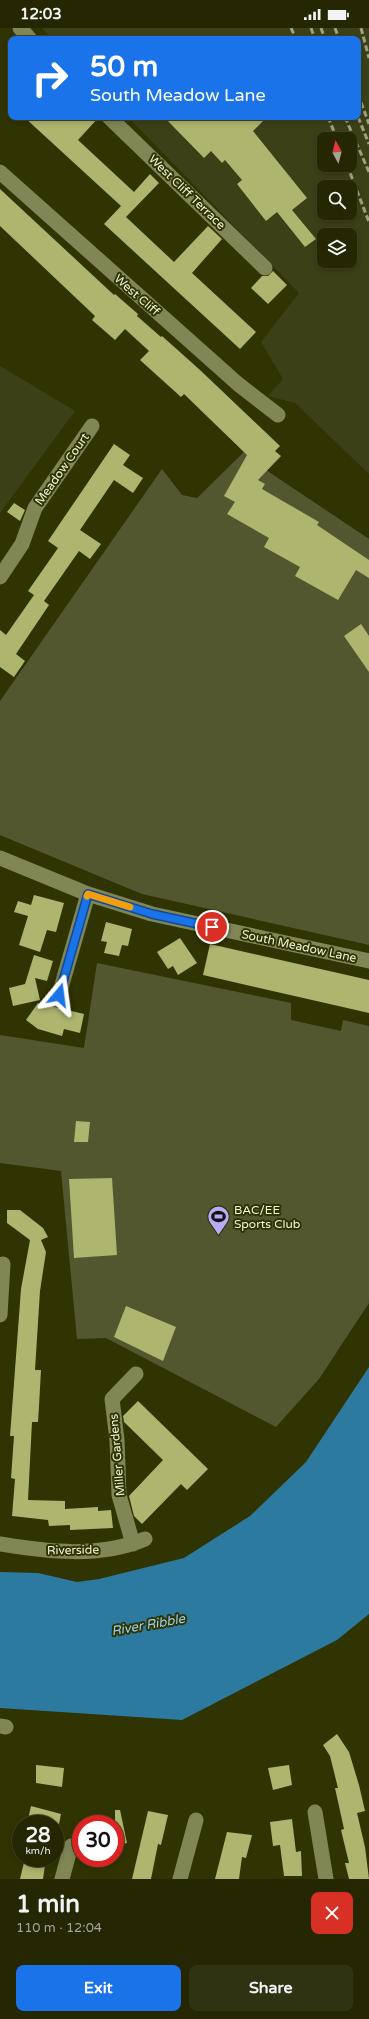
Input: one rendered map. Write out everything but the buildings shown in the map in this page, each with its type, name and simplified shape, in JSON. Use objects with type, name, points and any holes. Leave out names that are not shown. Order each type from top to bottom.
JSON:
[{"type":"street","points":[[20,28],[27,36]]},
{"type":"street","name":"West Cliff Terrace","points":[[112,120],[265,268]]},
{"type":"street","name":"West Cliff","points":[[0,172],[238,384],[278,415]]},
{"type":"street","name":"Meadow Court","points":[[0,577],[22,544],[35,508],[92,426]]},
{"type":"street","name":"South Meadow Lane","points":[[0,858],[88,894],[152,914],[369,961]]},
{"type":"street","points":[[59,995],[88,894]]},
{"type":"street","points":[[0,1315],[3,1264]]},
{"type":"street","name":"Miller Gardens","points":[[136,1374],[112,1399],[119,1495],[139,1542]]},
{"type":"street","name":"Riverside","points":[[0,1544],[64,1552],[90,1552],[139,1542]]},
{"type":"street","points":[[315,1812],[326,1879]]},
{"type":"street","points":[[180,1879],[196,1820]]},
{"type":"street","points":[[62,1879],[71,1846]]},
{"type":"shaded area","points":[[42,28],[369,28],[369,474],[295,403],[268,396],[283,379],[261,342],[299,293],[131,120],[361,120],[361,36],[49,36]]},
{"type":"shaded area","points":[[0,366],[75,411],[0,513]]},
{"type":"shaded area","points":[[245,451],[266,470],[369,539],[369,945],[142,894],[0,835],[0,701],[162,469],[182,495],[197,498]]},
{"type":"shaded area","name":"BAC/EE Sports Club","points":[[97,963],[291,1003],[291,1020],[341,1031],[343,1020],[369,1026],[369,1303],[319,1379],[276,1427],[106,1338],[77,1339],[61,1171],[0,1163],[0,1035],[84,1048]]},
{"type":"water","name":"River Ribble","points":[[369,1367],[369,1614],[337,1640],[182,1720],[0,1708],[0,1572],[38,1573],[77,1582],[99,1579],[184,1558],[250,1516],[306,1462]]},
{"type":"railway","points":[[291,28],[295,36]]},
{"type":"railway","points":[[311,28],[314,36]]},
{"type":"railway","points":[[321,28],[324,36]]},
{"type":"railway","points":[[335,28],[338,36]]},
{"type":"railway","points":[[361,28],[369,58]]},
{"type":"railway","points":[[361,102],[369,124]]},
{"type":"railway","points":[[329,120],[334,132]]},
{"type":"railway","points":[[346,120],[369,172]]},
{"type":"railway","points":[[359,120],[369,144]]},
{"type":"railway","points":[[350,172],[369,222]]},
{"type":"slow traffic","points":[[87,896],[88,894],[130,907]]},
{"type":"place","name":"BAC/EE Sports Club","points":[[218,1236]]},
{"type":"route","points":[[59,995],[88,894],[152,914],[212,927]]}]
